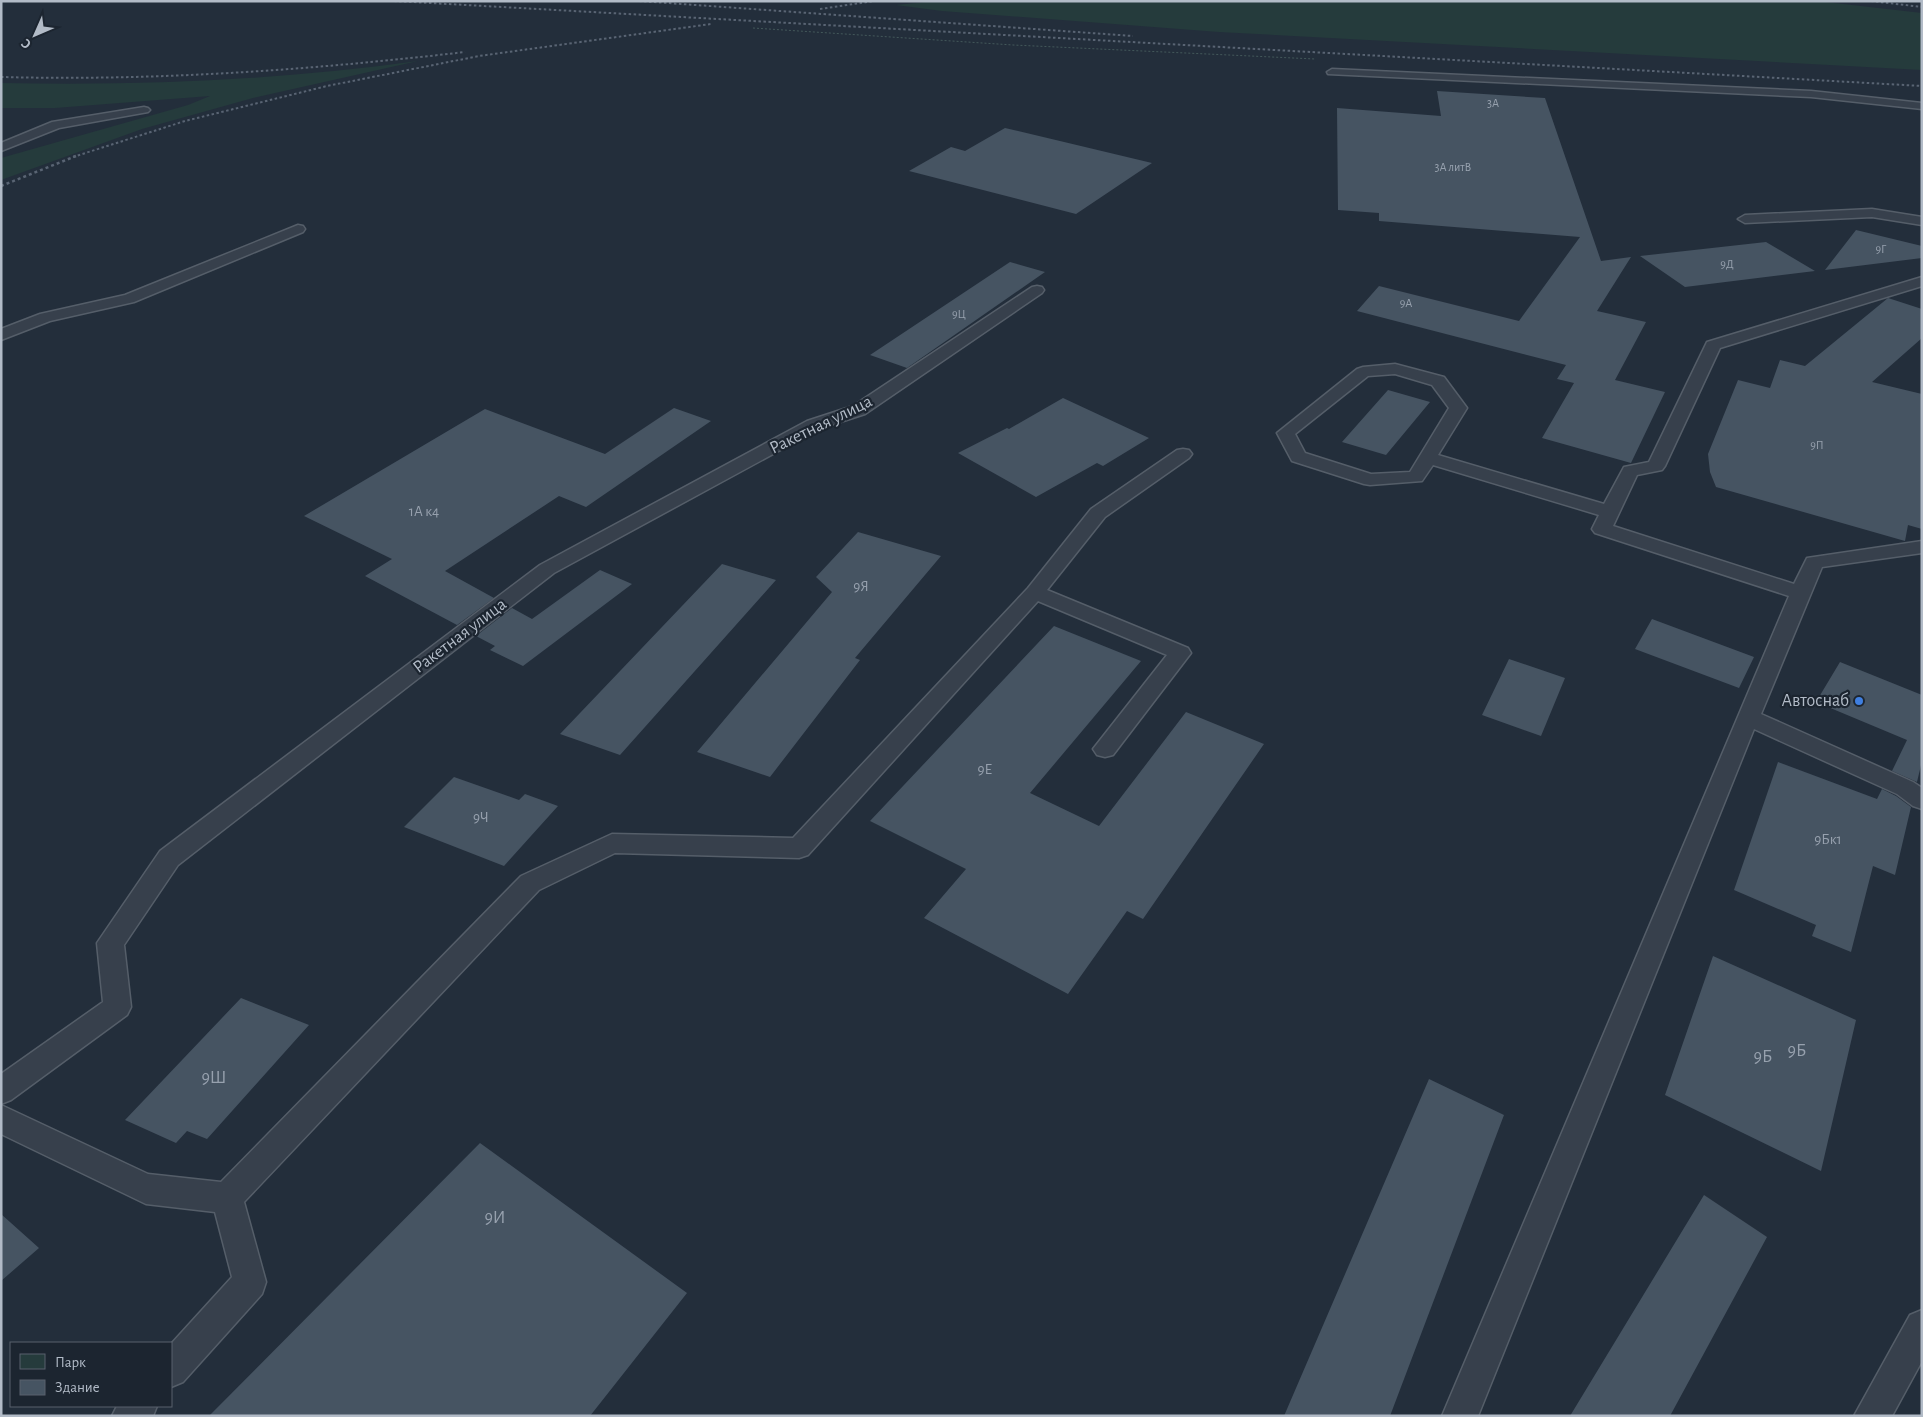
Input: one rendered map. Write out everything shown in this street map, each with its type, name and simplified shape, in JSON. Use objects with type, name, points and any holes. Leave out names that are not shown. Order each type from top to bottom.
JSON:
[{"type":"lane","points":[[1332,72],[1811,94],[1922,106]]},
{"type":"lane","points":[[1,147],[56,125],[144,110]]},
{"type":"lane","points":[[1745,219],[1872,212],[1922,221]]},
{"type":"lane","points":[[1,335],[45,317],[129,298],[298,229]]},
{"type":"lane","points":[[1801,593],[1602,530],[1630,471],[1656,466],[1713,345],[1922,281]]},
{"type":"lane","name":"Ракетная улица","points":[[1,1091],[116,1007],[110,943],[169,858],[547,570],[813,425],[859,410],[1037,290]]},
{"type":"lane","points":[[1395,369],[1438,381],[1458,408],[1428,458],[1416,477],[1370,480],[1298,457],[1286,433],[1362,372],[1395,369]]},
{"type":"lane","points":[[227,1198],[530,883],[612,843],[799,848],[1035,592],[1098,513],[1183,454]]},
{"type":"lane","points":[[1428,458],[1610,512]]},
{"type":"lane","points":[[1460,1416],[1748,716],[1814,562],[1922,547]]},
{"type":"lane","points":[[1035,592],[1180,653],[1105,749]]},
{"type":"lane","points":[[1748,716],[1905,788],[1922,800]]},
{"type":"lane","points":[[1,1120],[146,1189],[227,1198]]},
{"type":"lane","points":[[172,1369],[250,1282],[227,1198]]},
{"type":"lane","points":[[1872,1416],[1922,1327]]},
{"type":"path","points":[[753,28],[1013,45],[1315,59]]},
{"type":"green space","points":[[935,1],[1817,1],[1922,13],[1922,70],[1219,32],[942,11],[896,5]]},
{"type":"green space","points":[[418,61],[253,98],[142,129],[1,180],[1,158],[188,105],[210,96],[55,108],[1,108],[1,83],[106,84],[210,80],[314,73]]},
{"type":"building","points":[[1437,91],[1545,98],[1601,261],[1631,257],[1597,311],[1646,322],[1615,380],[1665,392],[1631,463],[1542,438],[1574,383],[1557,379],[1566,365],[1357,311],[1379,286],[1519,321],[1580,237],[1379,221],[1379,213],[1338,210],[1337,108],[1441,116]]},
{"type":"building","points":[[1005,128],[1152,163],[1076,214],[909,171],[951,147],[965,151]]},
{"type":"building","points":[[1856,230],[1922,246],[1922,258],[1825,270]]},
{"type":"building","points":[[1766,242],[1815,271],[1685,287],[1640,256]]},
{"type":"building","points":[[1010,262],[1045,272],[907,368],[870,355]]},
{"type":"building","points":[[1888,298],[1922,309],[1922,338],[1872,382],[1922,394],[1922,529],[1908,525],[1905,541],[1716,487],[1710,472],[1708,454],[1738,380],[1770,388],[1780,360],[1805,366]]},
{"type":"building","points":[[1388,390],[1430,402],[1386,455],[1342,442]]},
{"type":"building","points":[[1063,398],[1149,438],[1103,466],[1097,463],[1036,497],[958,453],[1007,428],[1009,429]]},
{"type":"building","points":[[674,408],[711,421],[586,507],[559,496],[445,571],[494,598],[457,625],[365,576],[392,559],[304,516],[485,409],[605,454]]},
{"type":"building","points":[[858,532],[941,556],[855,658],[860,660],[770,777],[697,752],[832,592],[816,577]]},
{"type":"building","points":[[722,564],[776,580],[620,755],[560,734]]},
{"type":"building","points":[[600,570],[632,584],[523,666],[490,650],[495,646],[476,636],[512,608],[532,619]]},
{"type":"building","points":[[1652,619],[1754,657],[1739,688],[1635,649]]},
{"type":"building","points":[[1054,626],[1141,661],[1030,793],[1099,826],[1186,712],[1264,744],[1143,919],[1127,911],[1068,994],[924,918],[966,869],[870,821]]},
{"type":"building","points":[[1509,659],[1565,678],[1541,736],[1482,715]]},
{"type":"building","points":[[1840,662],[1922,695],[1922,761],[1917,782],[1892,771],[1907,740],[1816,702]]},
{"type":"building","points":[[1778,762],[1877,799],[1882,789],[1911,807],[1895,875],[1873,866],[1851,952],[1812,936],[1816,925],[1734,890]]},
{"type":"building","points":[[454,777],[519,800],[525,794],[558,806],[504,866],[404,827]]},
{"type":"building","points":[[1713,956],[1856,1020],[1821,1171],[1665,1095]]},
{"type":"building","points":[[241,998],[309,1025],[207,1139],[187,1131],[176,1143],[125,1120]]},
{"type":"building","points":[[1429,1079],[1504,1115],[1390,1416],[1284,1416]]},
{"type":"building","points":[[480,1143],[687,1293],[590,1416],[209,1416]]},
{"type":"building","points":[[1704,1195],[1767,1237],[1670,1416],[1570,1416]]},
{"type":"building","points":[[1,1214],[39,1248],[1,1281]]},
{"type":"railway","points":[[394,1],[1922,86]]},
{"type":"railway","points":[[639,1],[1133,36]]},
{"type":"railway","points":[[820,9],[874,1]]},
{"type":"railway","points":[[1871,1],[1922,7]]},
{"type":"railway","points":[[76,156],[185,121],[327,86],[479,56],[711,24]]},
{"type":"railway","points":[[1,77],[118,77],[233,73],[465,52]]},
{"type":"railway","points":[[1,186],[76,156]]},
{"type":"place","name":"Автоснаб","points":[[1859,701]]}]
